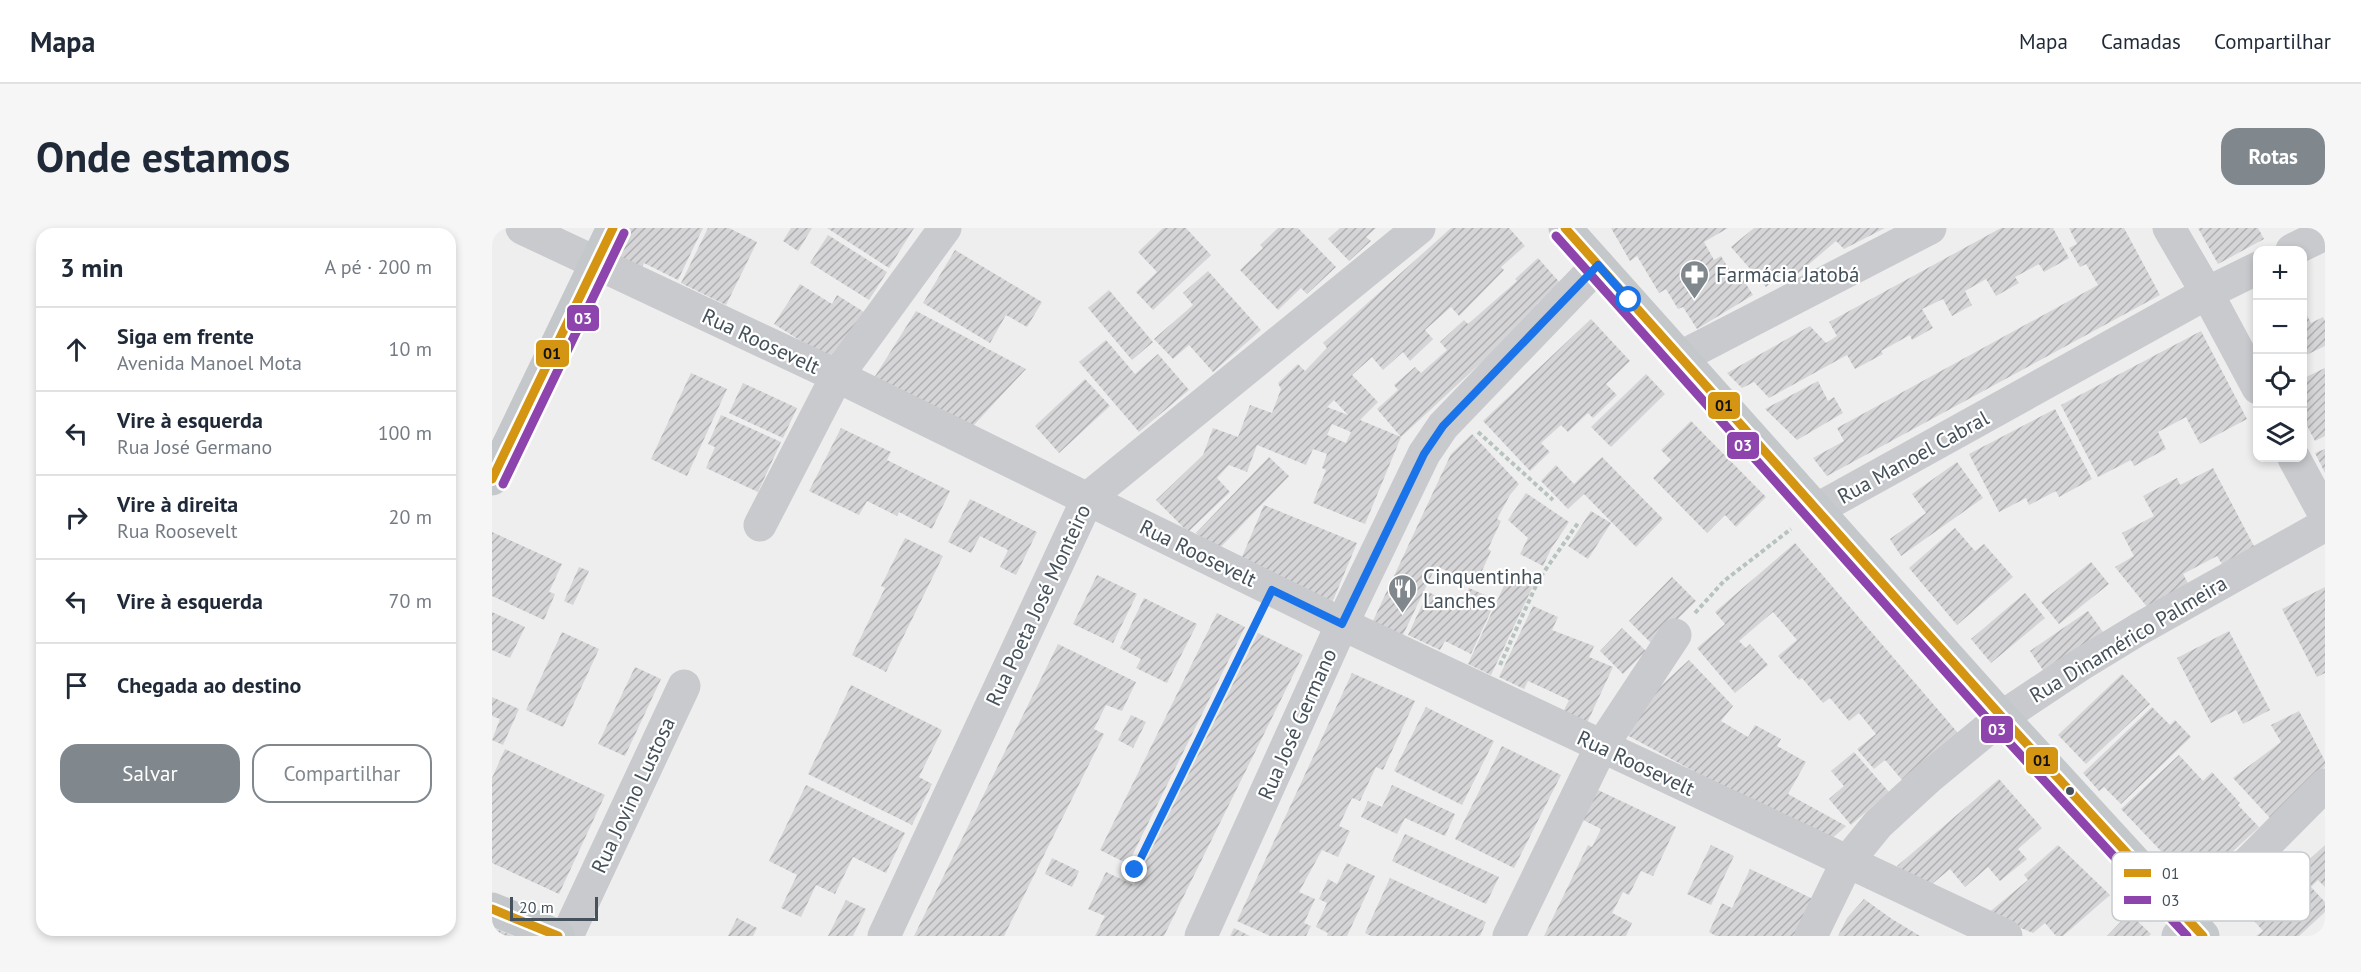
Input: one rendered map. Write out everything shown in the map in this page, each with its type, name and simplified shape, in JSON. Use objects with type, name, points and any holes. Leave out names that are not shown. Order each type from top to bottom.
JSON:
[{"type":"main road","points":[[492,480],[613,228]]},
{"type":"main road","points":[[1565,228],[2121,852]]},
{"type":"main road","points":[[492,909],[558,936]]},
{"type":"street","name":"Rua Roosevelt","points":[[522,228],[837,376],[1342,624],[2006,936]]},
{"type":"street","points":[[760,525],[837,376],[945,228]]},
{"type":"street","name":"Rua Poeta José Monteiro","points":[[884,936],[1088,498],[1419,228]]},
{"type":"street","points":[[1681,357],[1930,228]]},
{"type":"street","points":[[2169,228],[2253,379]]},
{"type":"street","points":[[2300,246],[2325,234]]},
{"type":"street","name":"Rua José Germano","points":[[1201,936],[1342,624],[1424,454],[1443,426],[1598,265]]},
{"type":"street","name":"Rua Manoel Cabral","points":[[1816,510],[2207,293],[2253,270]]},
{"type":"street","points":[[2296,462],[2325,515]]},
{"type":"street","name":"Rua Dinamérico Palmeira","points":[[1811,936],[1847,862],[1878,824],[1928,778],[2002,717],[2139,629],[2325,525]]},
{"type":"street","points":[[1509,936],[1601,747],[1675,635]]},
{"type":"street","name":"Rua Jovino Lustosa","points":[[567,936],[684,686]]},
{"type":"street","points":[[2263,852],[2325,785]]},
{"type":"path","points":[[1483,437],[1553,500]]},
{"type":"path","name":"Rua Manoel Cabral","points":[[1675,635],[1724,581],[1816,510]]},
{"type":"path","points":[[1498,668],[1539,579],[1578,523]]},
{"type":"path","points":[[1135,870],[1272,590]]},
{"type":"building","points":[[620,228],[703,228],[678,280],[644,263],[638,275],[605,259]]},
{"type":"building","points":[[708,228],[729,228],[757,242],[726,305],[681,283]]},
{"type":"building","points":[[791,228],[812,228],[798,251],[783,241]]},
{"type":"building","points":[[827,228],[914,228],[889,268]]},
{"type":"building","points":[[1163,228],[1186,228],[1211,255],[1153,310],[1136,292],[1157,272],[1138,252]]},
{"type":"building","points":[[1278,228],[1298,228],[1336,267],[1307,294],[1301,288],[1278,310],[1240,270],[1263,248],[1260,245]]},
{"type":"building","points":[[1340,228],[1376,228],[1366,237],[1371,241],[1349,261],[1328,239]]},
{"type":"building","points":[[1451,228],[1509,228],[1525,246],[1501,267],[1504,270],[1459,316],[1451,307],[1425,330],[1433,339],[1410,361],[1403,352],[1383,370],[1372,357],[1352,375],[1378,402],[1360,420],[1401,437],[1365,524],[1313,503],[1326,470],[1322,468],[1327,454],[1313,449],[1306,465],[1257,445],[1247,472],[1229,465],[1217,478],[1230,492],[1188,532],[1156,500],[1203,455],[1213,428],[1238,437],[1250,405],[1272,413],[1281,389],[1278,383],[1298,364],[1305,371],[1327,348],[1323,343]],"holes":[[[1334,400],[1348,415],[1327,407]],[[1332,424],[1351,432],[1346,443],[1327,435]]]},
{"type":"building","points":[[1611,228],[1728,228],[1704,242],[1714,260],[1721,256],[1733,276],[1739,273],[1753,295],[1697,329],[1683,307],[1678,309],[1666,289],[1659,293],[1637,256],[1630,261]]},
{"type":"building","points":[[1754,228],[1885,228],[1844,249],[1836,241],[1794,277],[1787,269],[1766,287],[1731,247]]},
{"type":"building","points":[[2001,228],[2053,228],[2069,258],[2044,272],[2039,264],[2015,277],[2019,283],[1996,296],[1986,279],[1965,291],[1972,305],[1952,316],[1943,299],[1922,309],[1933,328],[1912,340],[1910,335],[1881,351],[1883,354],[1855,369],[1847,355],[1769,398],[1754,382],[1742,388],[1727,373],[1810,326],[1826,343],[1837,336],[1829,322]]},
{"type":"building","points":[[2069,228],[2124,228],[2160,295],[1827,476],[1813,458],[1844,441],[1837,428],[2098,285],[2086,264],[2080,267],[2069,248],[2077,244]]},
{"type":"building","points":[[2198,228],[2258,228],[2264,239],[2218,264]]},
{"type":"building","points":[[828,235],[887,272],[869,300],[810,263]]},
{"type":"building","points":[[955,250],[1042,302],[1027,327],[1006,315],[990,343],[923,303]]},
{"type":"building","points":[[1538,258],[1561,284],[1537,304],[1540,308],[1401,437],[1377,409],[1398,390],[1394,385],[1415,367],[1421,373],[1447,350],[1440,342],[1464,320],[1468,324],[1517,281],[1515,279]]},
{"type":"building","points":[[1208,271],[1261,330],[1213,372],[1189,345],[1173,359],[1154,339],[1193,305],[1183,293]]},
{"type":"building","points":[[800,284],[832,304],[837,295],[864,312],[833,361],[774,324]]},
{"type":"building","points":[[1109,290],[1153,342],[1132,360],[1088,308]]},
{"type":"building","points":[[916,311],[1026,369],[973,426],[874,378]]},
{"type":"building","points":[[2307,315],[2311,323],[2323,317],[2325,346],[2307,355]]},
{"type":"building","points":[[1591,319],[1630,361],[1606,384],[1617,395],[1593,418],[1588,413],[1568,432],[1561,425],[1541,443],[1550,452],[1530,471],[1483,421]]},
{"type":"building","points":[[2201,331],[2247,419],[2200,444],[2186,417],[2158,432],[2166,449],[2134,466],[2131,460],[2098,477],[2061,405]]},
{"type":"building","points":[[1106,340],[1135,374],[1158,354],[1189,390],[1139,432],[1079,362]]},
{"type":"building","points":[[2325,368],[2325,436],[2315,441],[2307,426],[2307,377]]},
{"type":"building","points":[[691,373],[727,389],[687,476],[651,459]]},
{"type":"building","points":[[1646,374],[1665,394],[1611,447],[1591,427]]},
{"type":"building","points":[[1085,379],[1110,406],[1059,453],[1035,426]]},
{"type":"building","points":[[1818,381],[1828,401],[1834,397],[1843,413],[1797,440],[1765,409]]},
{"type":"building","points":[[743,383],[797,408],[783,438],[729,413]]},
{"type":"building","points":[[2055,409],[2092,479],[2059,497],[2056,491],[2029,505],[2026,498],[1999,512],[1969,454]]},
{"type":"building","points":[[721,415],[781,442],[758,492],[706,468],[715,447],[708,444]]},
{"type":"building","points":[[1691,421],[1766,497],[1736,527],[1725,515],[1707,533],[1653,478],[1671,460],[1661,450]]},
{"type":"building","points":[[841,428],[891,452],[887,460],[950,491],[932,529],[899,512],[897,516],[867,501],[859,515],[809,491]]},
{"type":"building","points":[[1472,434],[1519,484],[1497,519],[1501,521],[1476,584],[1436,566],[1402,637],[1372,623],[1451,454]]},
{"type":"building","points":[[2325,449],[2325,473],[2315,453]]},
{"type":"building","points":[[1269,457],[1289,476],[1216,552],[1196,533]]},
{"type":"building","points":[[1602,457],[1663,519],[1636,547],[1584,494],[1568,509],[1541,481],[1556,465],[1574,484]]},
{"type":"building","points":[[1957,462],[1983,498],[1901,556],[1890,539],[1926,513],[1912,494]]},
{"type":"building","points":[[2213,468],[2255,548],[2222,564],[2217,556],[2183,574],[2189,585],[2148,608],[2115,567],[2134,556],[2122,533],[2154,516],[2143,496],[2177,478],[2180,485]]},
{"type":"building","points":[[1526,493],[1569,522],[1543,566],[1520,554],[1528,538],[1508,520]]},
{"type":"building","points":[[970,499],[1037,532],[1016,575],[1000,567],[1008,550],[980,536],[971,553],[948,542]]},
{"type":"building","points":[[1264,505],[1357,543],[1332,603],[1239,564]]},
{"type":"building","points":[[1591,511],[1611,523],[1588,559],[1568,546]]},
{"type":"building","points":[[1955,528],[1975,551],[1984,544],[2013,577],[1957,625],[1909,568]]},
{"type":"building","points":[[492,532],[562,564],[549,592],[555,594],[544,620],[492,596]]},
{"type":"building","points":[[905,538],[943,556],[886,672],[852,655],[885,588],[881,586]]},
{"type":"building","points":[[1795,543],[1958,733],[1903,781],[1885,760],[1874,769],[1857,749],[1876,734],[1859,713],[1849,721],[1830,698],[1823,703],[1802,678],[1799,680],[1778,656],[1797,640],[1773,612],[1739,641],[1746,648],[1750,644],[1768,665],[1735,693],[1697,648],[1725,624],[1715,612]]},
{"type":"building","points":[[2091,562],[2109,584],[2059,624],[2041,602]]},
{"type":"building","points":[[579,567],[589,571],[573,605],[564,601]]},
{"type":"building","points":[[1097,575],[1137,594],[1113,643],[1073,624]]},
{"type":"building","points":[[1509,575],[1533,586],[1491,675],[1468,664]]},
{"type":"building","points":[[1672,577],[1696,601],[1652,644],[1629,621]]},
{"type":"building","points":[[2325,587],[2325,673],[2317,677],[2282,609]]},
{"type":"building","points":[[1469,588],[1496,600],[1471,654],[1445,641],[1440,650],[1408,635],[1428,592],[1460,607]]},
{"type":"building","points":[[2025,593],[2045,618],[1991,663],[1971,639]]},
{"type":"building","points":[[1144,598],[1197,624],[1167,683],[1136,668],[1141,659],[1120,648]]},
{"type":"building","points":[[1533,606],[1558,617],[1552,630],[1594,646],[1589,657],[1613,667],[1587,723],[1563,712],[1569,700],[1528,681],[1524,689],[1499,677]]},
{"type":"building","points":[[2088,611],[2103,632],[2045,673],[2030,651]]},
{"type":"building","points":[[492,612],[525,627],[510,658],[492,650]]},
{"type":"building","points":[[1217,613],[1245,627],[1128,864],[1100,850]]},
{"type":"building","points":[[1622,628],[1646,651],[1623,674],[1600,651]]},
{"type":"building","points":[[2229,631],[2270,710],[2243,724],[2236,710],[2211,723],[2177,658]]},
{"type":"building","points":[[562,632],[599,649],[563,727],[526,710]]},
{"type":"building","points":[[1258,633],[1303,655],[1164,936],[1095,936],[1105,916],[1088,909],[1106,872],[1134,885]]},
{"type":"building","points":[[1058,644],[1136,682],[1122,711],[1106,705],[1094,729],[1104,734],[1004,936],[914,936]]},
{"type":"building","points":[[1689,660],[1733,706],[1721,721],[1748,737],[1755,725],[1781,739],[1777,746],[1806,762],[1788,794],[1846,826],[1827,843],[1625,734],[1641,704]]},
{"type":"building","points":[[635,667],[661,679],[625,756],[598,744]]},
{"type":"building","points":[[1352,673],[1415,701],[1383,770],[1376,767],[1360,801],[1352,798],[1339,826],[1350,831],[1338,857],[1322,850],[1299,892],[1315,899],[1304,923],[1311,926],[1306,936],[1270,936],[1237,921]]},
{"type":"building","points":[[2122,674],[2150,704],[2086,764],[2058,735]]},
{"type":"building","points":[[851,685],[942,730],[919,777],[932,784],[912,825],[808,774]]},
{"type":"building","points":[[492,697],[519,709],[503,745],[492,740],[500,719],[492,716]]},
{"type":"building","points":[[1426,707],[1494,741],[1462,805],[1394,771]]},
{"type":"building","points":[[2152,707],[2170,725],[2175,720],[2191,737],[2121,804],[2104,787],[2099,791],[2083,773]]},
{"type":"building","points":[[2299,711],[2325,761],[2325,767],[2270,818],[2233,778],[2281,742],[2271,725]]},
{"type":"building","points":[[1131,715],[1146,722],[1133,748],[1118,740]]},
{"type":"building","points":[[1502,746],[1561,775],[1514,868],[1455,839]]},
{"type":"building","points":[[505,749],[605,795],[559,894],[492,863],[492,778]]},
{"type":"building","points":[[1854,752],[1889,792],[1851,825],[1829,799],[1844,786],[1831,771]]},
{"type":"building","points":[[2179,755],[2203,781],[2212,772],[2259,827],[2232,852],[2162,852],[2121,809]]},
{"type":"building","points":[[1999,779],[2042,828],[2018,849],[2027,859],[2000,881],[1988,867],[1965,887],[1950,869],[1926,889],[1911,881],[1897,866]]},
{"type":"building","points":[[806,785],[905,833],[886,873],[853,857],[835,894],[816,885],[801,917],[781,908],[797,875],[769,861]]},
{"type":"building","points":[[1392,785],[1455,814],[1445,836],[1405,818],[1397,834],[1361,817],[1368,801],[1382,807]]},
{"type":"building","points":[[1598,790],[1676,827],[1653,876],[1641,871],[1629,895],[1623,892],[1612,913],[1632,923],[1626,936],[1544,936],[1588,845],[1592,847],[1601,829],[1583,820]]},
{"type":"building","points":[[1405,834],[1499,877],[1486,904],[1392,861]]},
{"type":"building","points":[[1711,845],[1734,856],[1711,905],[1687,894]]},
{"type":"building","points":[[2058,845],[2110,895],[2063,936],[2056,936],[2045,923],[2033,933],[1987,914],[2028,880],[2024,875]]},
{"type":"building","points":[[2325,845],[2325,887],[2318,880],[2311,887],[2325,902],[2325,912],[2299,936],[2256,936],[2263,931],[2254,921],[2310,921],[2310,859]]},
{"type":"building","points":[[1052,858],[1079,871],[1072,887],[1045,874]]},
{"type":"building","points":[[1347,863],[1375,876],[1347,936],[1327,936],[1328,933],[1316,927],[1327,903],[1319,899],[1328,879],[1337,884]]},
{"type":"building","points":[[1750,869],[1813,899],[1795,936],[1716,936],[1709,932],[1722,903],[1732,908]]},
{"type":"building","points":[[1390,878],[1486,922],[1480,936],[1371,936],[1365,933]]},
{"type":"building","points":[[1864,899],[1920,936],[1838,936],[1847,918]]},
{"type":"building","points":[[846,900],[866,909],[853,936],[828,936]]},
{"type":"building","points":[[737,918],[757,928],[753,936],[728,936]]},
{"type":"building","points":[[2121,921],[2137,921],[2151,934],[2149,936],[2107,936]]},
{"type":"building","points":[[492,927],[513,936],[492,936]]},
{"type":"building","points":[[1234,928],[1250,936],[1230,936]]},
{"type":"transit line","name":"01","points":[[492,479],[613,228]]},
{"type":"transit line","name":"01","points":[[1565,228],[2002,717],[2126,852]]},
{"type":"transit line","name":"03","points":[[503,484],[624,233]]},
{"type":"transit line","name":"03","points":[[1556,236],[1993,725],[2112,854]]},
{"type":"transit line","name":"01","points":[[492,909],[558,936]]},
{"type":"transit line","name":"03","points":[[2173,921],[2187,936]]},
{"type":"transit line","name":"01","points":[[2189,921],[2203,936]]},
{"type":"place","name":"Farmácia Jatobá","points":[[1695,300]]},
{"type":"place","name":"Cinquentinha Lanches","points":[[1402,614]]},
{"type":"route","points":[[1135,870],[1272,590],[1342,624],[1424,454],[1443,426],[1598,265],[1629,300]]}]
